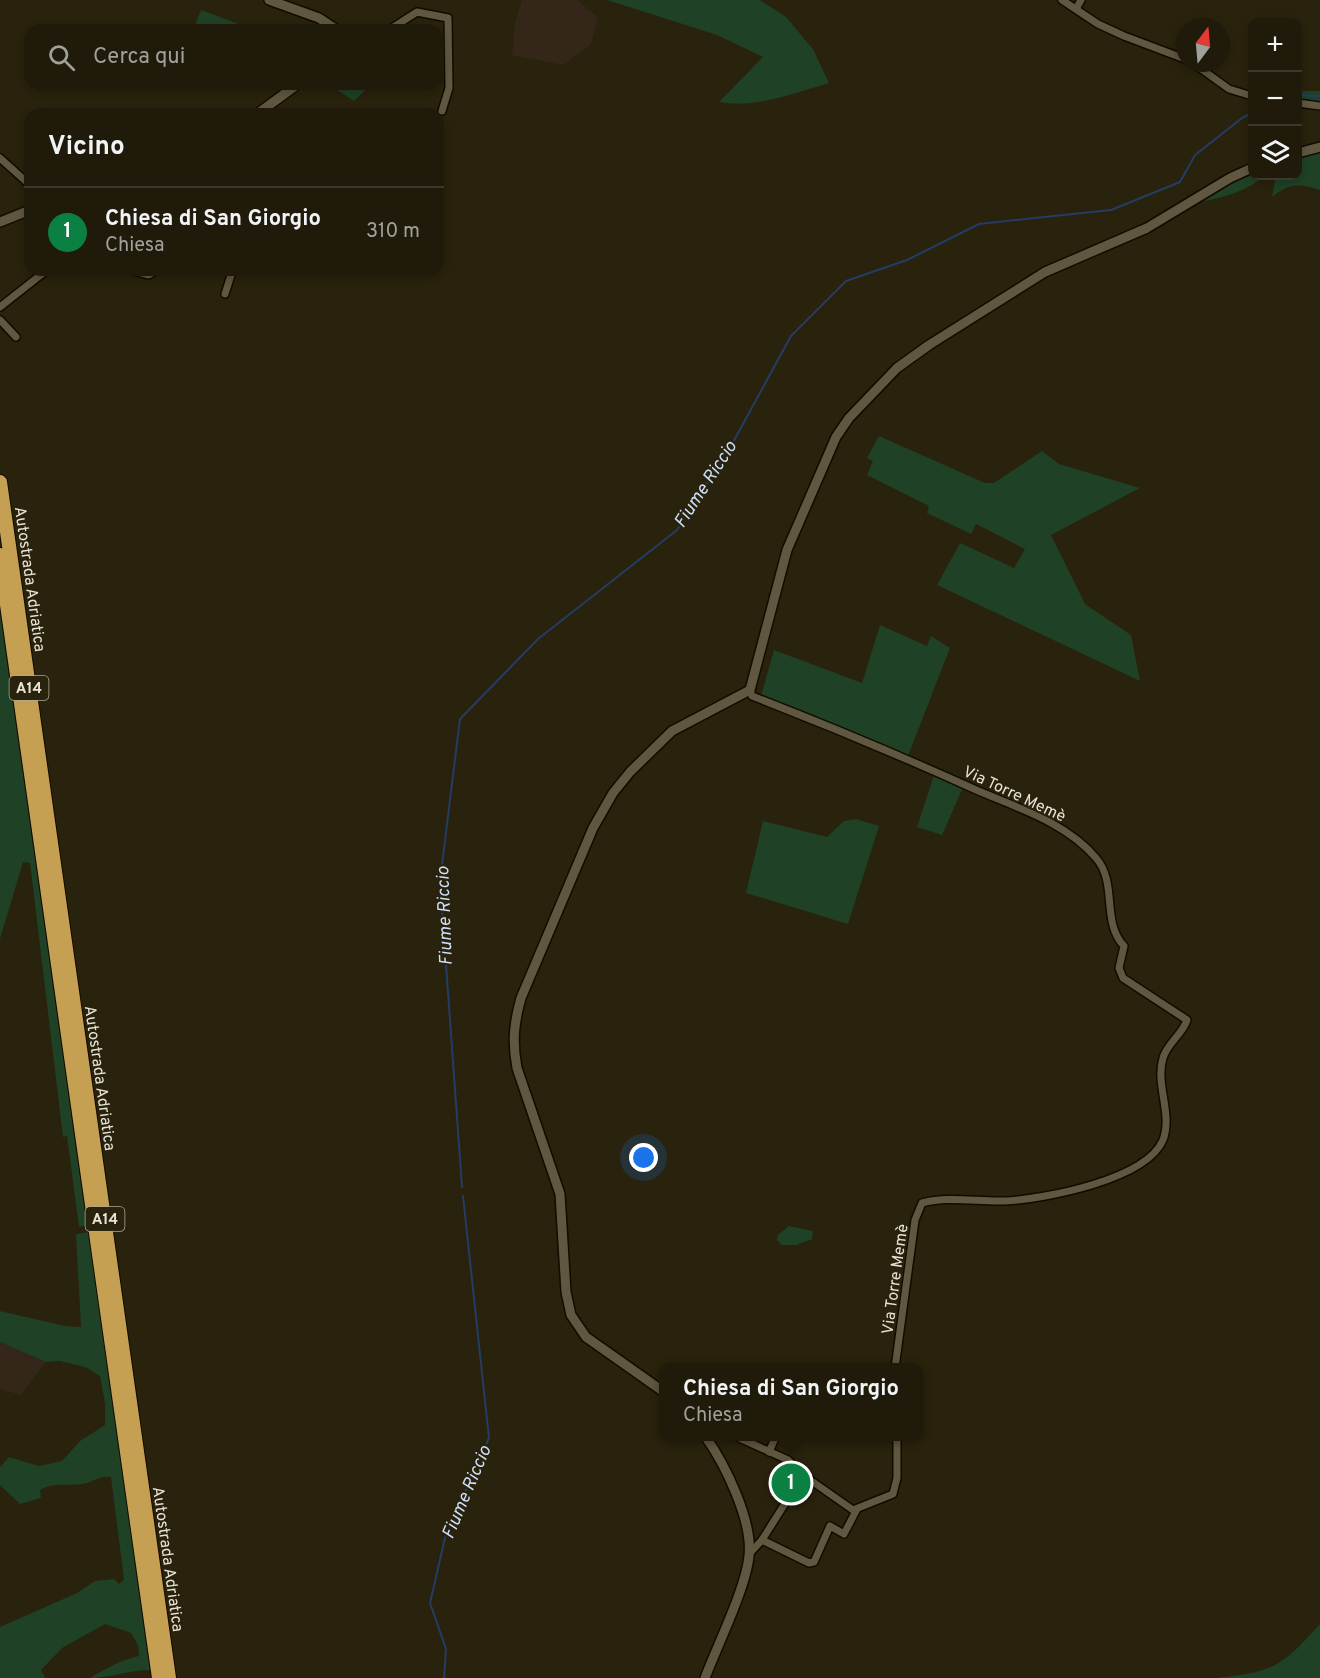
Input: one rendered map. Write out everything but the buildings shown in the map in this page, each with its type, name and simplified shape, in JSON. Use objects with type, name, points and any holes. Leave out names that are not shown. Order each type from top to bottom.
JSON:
[{"type":"highway","name":"Autostrada Adriatica","points":[[0,482],[45,832],[154,1607],[169,1678]]},
{"type":"highway","name":"Autostrada Adriatica","points":[[0,555],[45,832]]},
{"type":"highway","name":"Autostrada Adriatica","points":[[154,1607],[159,1678]]},
{"type":"street","points":[[269,0],[319,18],[328,24]]},
{"type":"street","points":[[1062,0],[1124,36],[1176,56]]},
{"type":"street","points":[[1076,9],[1081,0]]},
{"type":"street","points":[[398,24],[417,12],[448,18],[449,88],[443,108]]},
{"type":"street","points":[[1206,72],[1230,89],[1248,95]]},
{"type":"street","points":[[265,108],[290,90]]},
{"type":"street","points":[[1302,104],[1320,106]]},
{"type":"street","points":[[1302,152],[1320,147]]},
{"type":"street","points":[[0,158],[24,180]]},
{"type":"street","points":[[659,1389],[585,1337],[572,1315],[566,1292],[560,1194],[517,1068],[513,1038],[514,1025],[541,947],[593,828],[613,794],[637,765],[672,731],[750,690],[787,550],[836,436],[849,417],[897,368],[929,345],[1045,272],[1148,228],[1230,178],[1248,170]]},
{"type":"street","points":[[0,222],[24,212]]},
{"type":"street","points":[[0,307],[39,276]]},
{"type":"street","points":[[225,294],[231,276]]},
{"type":"street","points":[[0,320],[16,337]]},
{"type":"street","name":"Via Torre Memè","points":[[750,690],[752,696],[903,756],[1034,815],[1058,827],[1076,840],[1105,869],[1110,898],[1111,924],[1116,937],[1124,946],[1119,968],[1123,978],[1187,1020],[1185,1026],[1168,1045],[1163,1058],[1165,1132],[1156,1152],[1145,1163],[1130,1171],[1047,1195],[1007,1201],[936,1200],[922,1203],[915,1220],[897,1363]]},
{"type":"street","points":[[705,1678],[744,1576],[750,1553],[738,1502],[727,1475],[707,1441]]},
{"type":"street","points":[[744,1441],[788,1460],[802,1474],[853,1510],[893,1494],[897,1478],[897,1441]]},
{"type":"street","points":[[769,1452],[774,1441]]},
{"type":"street","points":[[750,1553],[762,1540],[802,1474]]},
{"type":"street","points":[[762,1540],[809,1563],[814,1562],[830,1526],[844,1534],[857,1509]]},
{"type":"shaded area","points":[[522,0],[577,0],[598,17],[591,44],[563,65],[512,55],[515,24]]},
{"type":"shaded area","points":[[0,1342],[46,1362],[21,1395],[0,1389]]},
{"type":"green space","points":[[607,0],[760,0],[786,17],[813,49],[829,83],[760,102],[733,104],[719,102],[763,57],[717,35]]},
{"type":"green space","points":[[201,10],[238,24],[195,24]]},
{"type":"green space","points":[[338,90],[365,90],[354,101]]},
{"type":"green space","points":[[1302,91],[1320,91],[1320,104],[1302,102]]},
{"type":"green space","points":[[1320,149],[1320,190],[1295,186],[1284,189],[1272,197],[1275,180],[1302,180],[1302,155]]},
{"type":"green space","points":[[1248,172],[1248,180],[1259,180],[1234,193],[1200,202]]},
{"type":"green space","points":[[879,436],[985,483],[994,483],[1042,451],[1059,464],[1140,488],[1051,535],[1085,604],[1131,635],[1140,681],[937,585],[960,543],[1014,568],[1025,549],[976,524],[971,534],[927,513],[929,506],[867,475],[873,461],[867,458]]},
{"type":"green space","points":[[0,612],[87,1225],[79,1227],[67,1136],[63,1137],[30,863],[23,862],[0,939]]},
{"type":"green space","points":[[880,625],[927,646],[931,636],[950,648],[908,756],[761,696],[774,650],[862,683]]},
{"type":"green space","points":[[935,772],[964,785],[942,835],[917,827]]},
{"type":"green space","points":[[856,819],[879,826],[848,924],[746,893],[763,821],[827,837],[844,821]]},
{"type":"green space","points":[[789,1226],[813,1231],[812,1239],[796,1245],[782,1245],[777,1240],[778,1235]]},
{"type":"green space","points":[[90,1232],[135,1538],[137,1578],[150,1670],[90,1678],[114,1665],[139,1656],[138,1645],[131,1633],[105,1624],[62,1648],[41,1670],[45,1678],[0,1678],[0,1627],[77,1593],[95,1581],[114,1579],[119,1584],[124,1580],[111,1477],[83,1484],[50,1486],[40,1490],[41,1498],[20,1504],[0,1485],[0,1467],[9,1457],[39,1466],[62,1461],[80,1441],[105,1425],[105,1403],[100,1376],[85,1367],[60,1361],[46,1362],[0,1342],[0,1311],[65,1326],[81,1327],[76,1234]]},
{"type":"green space","points":[[1320,1624],[1320,1678],[1216,1678],[1252,1673],[1275,1665],[1295,1650]]},
{"type":"waterway","name":"Fiume Riccio","points":[[1302,95],[1320,96]]},
{"type":"waterway","name":"Fiume Riccio","points":[[462,1187],[440,881],[460,719],[538,639],[677,530],[731,446],[791,336],[846,281],[907,260],[979,224],[1111,210],[1180,182],[1195,155],[1248,115]]},
{"type":"waterway","name":"Fiume Riccio","points":[[444,1678],[446,1649],[430,1603],[445,1538],[489,1438],[463,1196]]},
{"type":"place","name":"Chiesa di San Giorgio","points":[[791,1483]]}]
